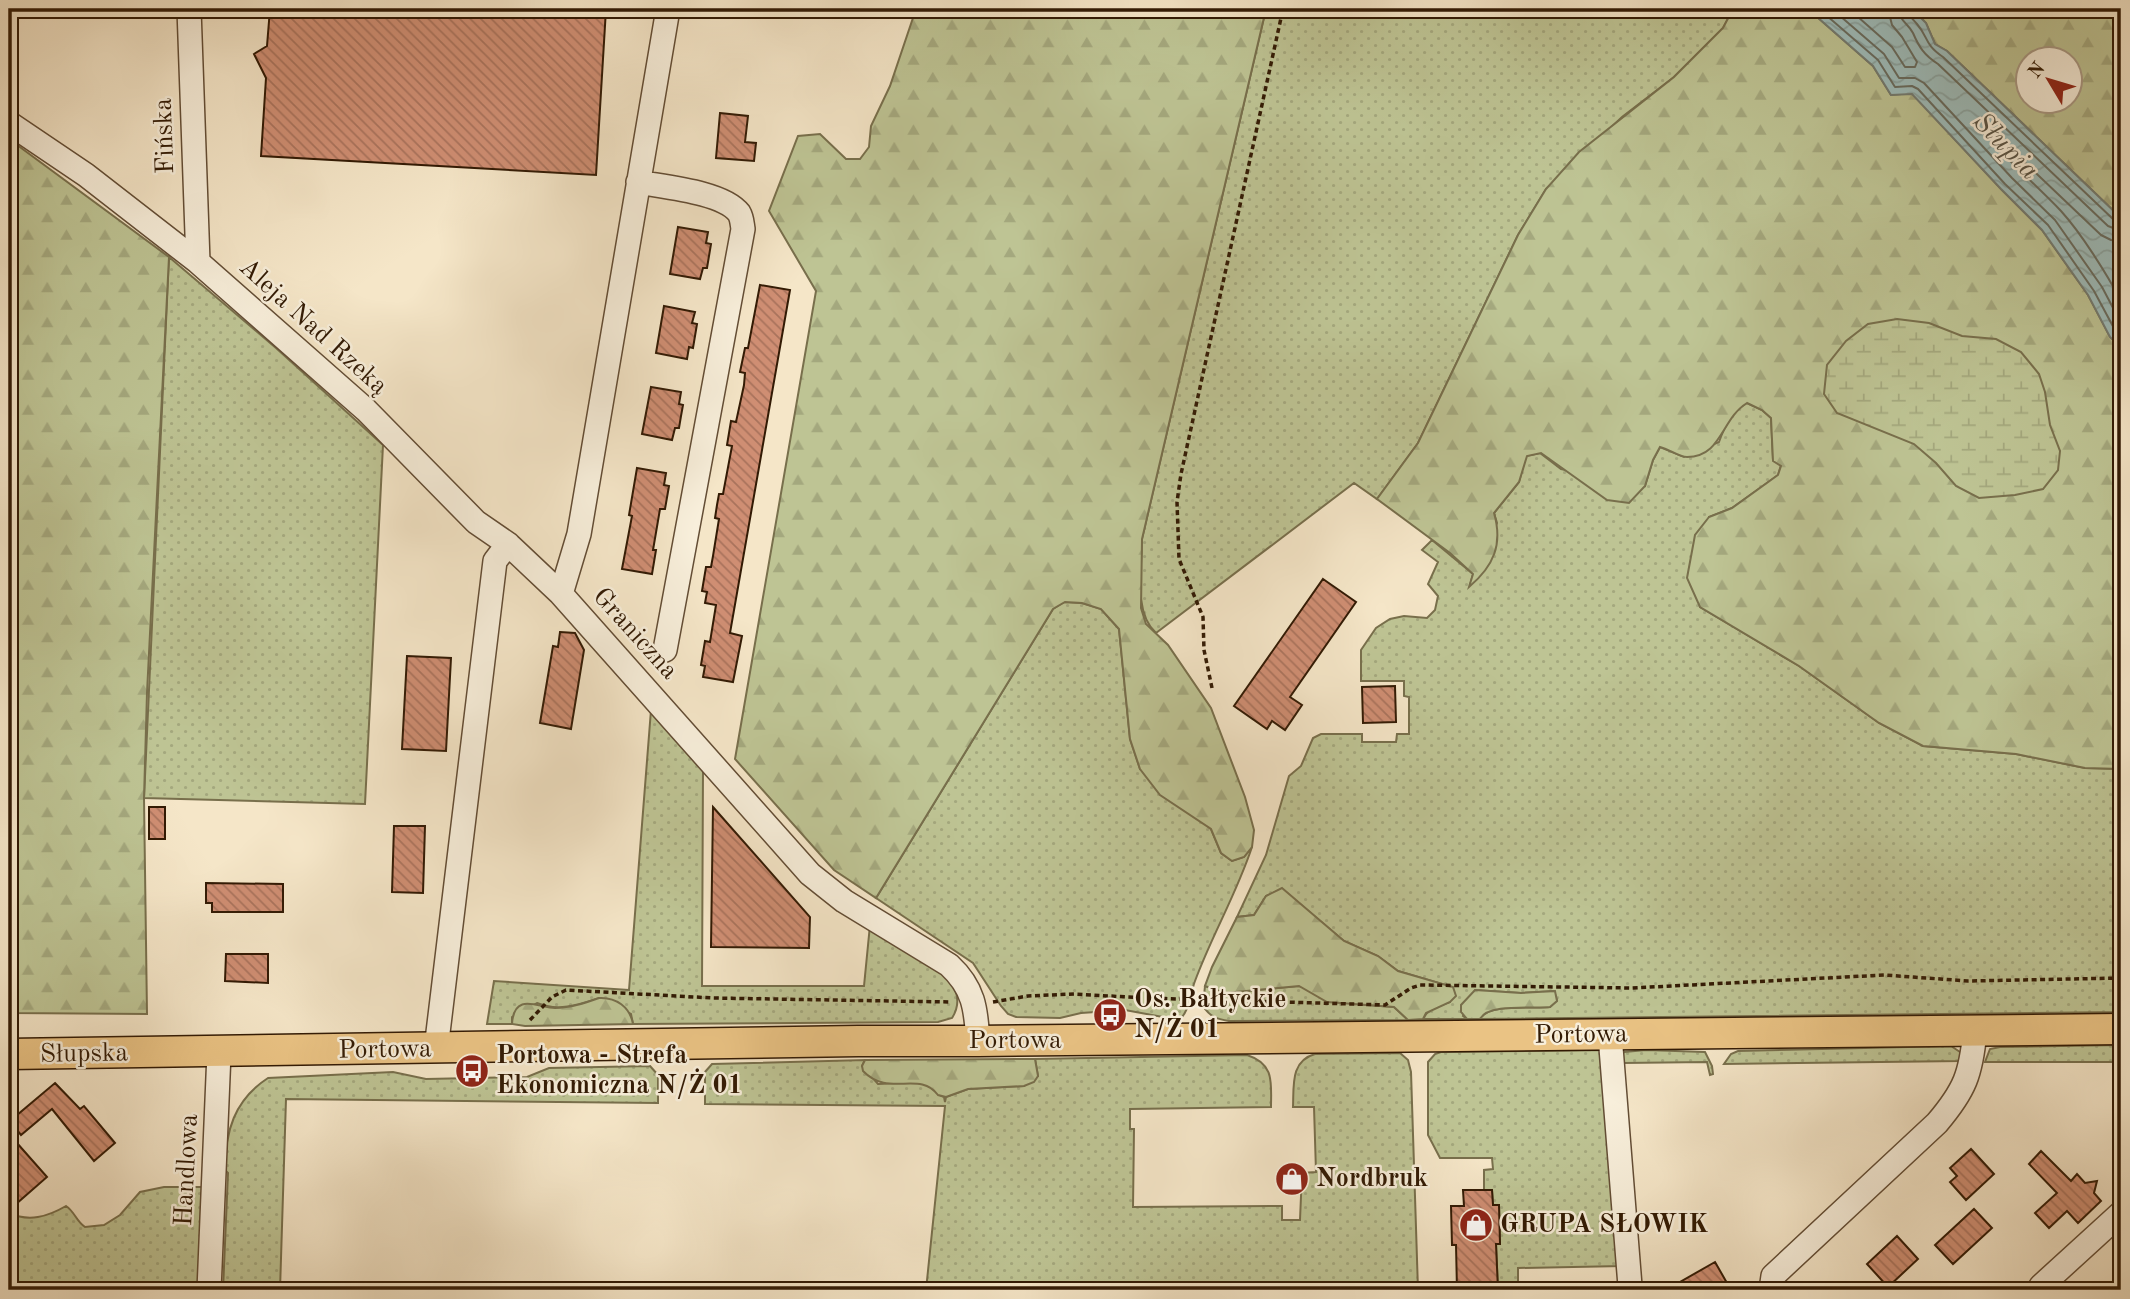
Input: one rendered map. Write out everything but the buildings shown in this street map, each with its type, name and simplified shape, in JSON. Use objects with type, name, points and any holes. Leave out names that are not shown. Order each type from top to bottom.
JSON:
[{"type":"main road","name":"Portowa","points":[[160,1052],[845,1041],[2121,1029]]},
{"type":"main road","name":"Słupska","points":[[9,1055],[160,1052]]},
{"type":"street","name":"Fińska","points":[[189,9],[198,262]]},
{"type":"street","name":"Graniczna","points":[[668,9],[579,534],[561,594],[810,874],[844,901],[949,964],[960,975],[975,1002],[978,1041]]},
{"type":"street","name":"Aleja Nad Rzeką","points":[[9,123],[86,175],[198,262],[366,410],[476,522],[508,544],[561,594]]},
{"type":"street","points":[[638,182],[719,199],[733,208],[742,220],[665,650]]},
{"type":"street","points":[[436,1049],[495,561],[508,544]]},
{"type":"street","points":[[1771,1290],[1773,1276],[1937,1123],[1951,1106],[1966,1082],[1972,1064],[1975,1031]]},
{"type":"street","points":[[1610,1035],[1630,1286]]},
{"type":"street","name":"Handlowa","points":[[209,1290],[219,1053]]},
{"type":"street","points":[[2041,1286],[2121,1213]]},
{"type":"path","points":[[1212,688],[1204,650],[1203,617],[1179,559],[1177,502],[1283,9]]},
{"type":"path","points":[[526,1024],[552,997],[566,990],[713,998],[975,1002],[1074,994],[1385,1005],[1420,985],[1632,988],[1884,975],[1968,981],[2121,978]]},
{"type":"green space","points":[[916,9],[1266,9],[1142,539],[1141,608],[1146,624],[1168,645],[1211,708],[1245,797],[1254,830],[1252,847],[1244,857],[1232,861],[1221,853],[1211,829],[1160,795],[1140,769],[1130,739],[1119,629],[1101,609],[1082,603],[1065,602],[1053,609],[876,898],[834,870],[735,759],[816,291],[769,211],[798,136],[820,134],[846,159],[860,159],[869,147],[871,126],[890,86]]},
{"type":"green space","points":[[1266,9],[1733,9],[1723,28],[1674,77],[1622,117],[1546,189],[1518,235],[1418,443],[1377,499],[1354,483],[1156,633],[1144,614],[1141,602],[1142,539]]},
{"type":"green space","points":[[1733,9],[1808,9],[1873,66],[1891,95],[1912,93],[2042,230],[2088,295],[2110,337],[2121,347],[2121,769],[2085,768],[2016,754],[1923,746],[1879,723],[1799,666],[1700,607],[1687,578],[1695,535],[1709,517],[1732,508],[1778,475],[1781,466],[1773,461],[1771,418],[1747,403],[1738,410],[1715,444],[1707,451],[1684,457],[1660,447],[1645,486],[1629,503],[1607,500],[1541,453],[1527,456],[1519,482],[1494,513],[1497,544],[1494,554],[1485,571],[1469,587],[1473,574],[1450,553],[1377,499],[1418,443],[1518,235],[1546,189],[1579,152],[1674,77],[1723,28]]},
{"type":"green space","points":[[1912,9],[2121,9],[2121,218],[2015,116],[2084,116],[2084,46],[2014,46],[2014,115],[1947,51],[1935,44],[1926,23]]},
{"type":"green space","points":[[9,139],[169,257],[147,693],[144,798],[147,1014],[9,1013]]},
{"type":"green space","points":[[169,257],[276,348],[383,445],[365,804],[144,798]]},
{"type":"green space","points":[[1897,319],[1929,323],[1962,336],[1996,339],[2021,352],[2039,374],[2050,425],[2060,451],[2058,470],[2043,489],[1979,498],[1956,486],[1936,463],[1914,444],[1837,413],[1824,394],[1827,365],[1846,341],[1868,324]]},
{"type":"green space","points":[[1747,403],[1771,418],[1773,460],[1781,465],[1778,475],[1732,508],[1709,517],[1700,607],[1799,666],[1879,723],[1923,746],[2016,754],[2085,768],[2121,769],[2121,1012],[1480,1019],[1485,1014],[1501,1009],[1550,1007],[1557,1000],[1554,991],[1521,993],[1475,990],[1463,1016],[1467,1019],[1423,1019],[1431,1010],[1450,1002],[1452,987],[1398,971],[1378,956],[1344,941],[1282,889],[1266,896],[1254,915],[1237,917],[1266,855],[1289,776],[1301,766],[1313,738],[1321,734],[1362,734],[1362,742],[1396,742],[1397,734],[1409,734],[1409,697],[1404,696],[1404,681],[1361,681],[1361,650],[1376,628],[1390,619],[1404,616],[1427,618],[1435,610],[1438,596],[1428,584],[1438,562],[1422,550],[1432,540],[1473,574],[1470,585],[1497,523],[1494,513],[1519,482],[1526,456],[1540,453],[1561,469],[1645,486],[1660,447],[1684,457],[1719,442],[1730,419]]},
{"type":"green space","points":[[1064,602],[1082,603],[1101,609],[1119,629],[1130,739],[1140,769],[1211,829],[1221,853],[1232,861],[1244,857],[1252,847],[1193,986],[1188,1007],[1179,1020],[1125,1010],[1081,1013],[1060,1018],[1016,1017],[1008,1014],[973,963],[876,898],[1053,609]]},
{"type":"green space","points":[[651,710],[703,769],[702,986],[864,986],[870,925],[915,951],[945,975],[954,988],[957,1003],[952,1018],[938,1022],[633,1024],[631,1014],[599,998],[560,1007],[537,1003],[512,1017],[512,1024],[487,1024],[494,981],[629,990]]},
{"type":"green space","points":[[1282,888],[1344,941],[1378,956],[1398,971],[1453,987],[1456,996],[1450,1002],[1426,1013],[1423,1019],[1408,1020],[1394,1007],[1327,1002],[1299,986],[1225,993],[1205,986],[1237,917],[1254,915],[1266,896]]},
{"type":"green space","points":[[1205,986],[1225,993],[1299,986],[1355,1004],[1394,1007],[1408,1020],[1229,1021],[1214,1017],[1203,1006]]},
{"type":"green space","points":[[1475,990],[1521,993],[1555,991],[1557,1001],[1550,1007],[1501,1009],[1485,1014],[1480,1019],[1467,1019],[1461,1012],[1461,1005]]},
{"type":"green space","points":[[599,998],[611,999],[621,1004],[629,1013],[633,1024],[512,1024],[517,1008],[522,1004],[561,1008]]},
{"type":"green space","points":[[2121,1045],[2121,1062],[1985,1062],[1990,1049],[2000,1047]]},
{"type":"green space","points":[[1951,1046],[1960,1052],[1961,1061],[1724,1064],[1731,1054],[1738,1051]]},
{"type":"green space","points":[[1600,1050],[1622,1266],[1518,1268],[1518,1290],[1498,1290],[1496,1244],[1500,1243],[1499,1205],[1493,1205],[1492,1190],[1484,1190],[1484,1170],[1493,1169],[1492,1158],[1440,1158],[1428,1135],[1428,1062],[1441,1052]]},
{"type":"green space","points":[[1624,1052],[1705,1052],[1713,1074],[1710,1075],[1707,1062],[1623,1063],[1620,1057]]},
{"type":"green space","points":[[1400,1053],[1408,1060],[1411,1072],[1418,1290],[926,1290],[945,1106],[705,1104],[705,1072],[712,1064],[865,1060],[862,1066],[878,1084],[925,1084],[944,1097],[945,1102],[946,1097],[968,1089],[1024,1086],[1038,1076],[1035,1059],[1247,1055],[1263,1064],[1270,1075],[1271,1107],[1130,1109],[1130,1129],[1134,1129],[1133,1207],[1282,1206],[1282,1220],[1300,1220],[1302,1173],[1316,1172],[1314,1107],[1293,1107],[1297,1068],[1307,1057],[1315,1054]]},
{"type":"green space","points":[[1035,1059],[1038,1076],[1034,1082],[1024,1086],[968,1089],[946,1097],[922,1084],[883,1083],[863,1071],[862,1066],[865,1060]]},
{"type":"green space","points":[[650,1066],[658,1075],[658,1103],[286,1099],[280,1290],[223,1290],[227,1143],[239,1107],[256,1087],[268,1078],[393,1072],[426,1079],[527,1077],[549,1068]]},
{"type":"green space","points":[[164,1187],[202,1187],[199,1290],[9,1290],[9,1213],[38,1217],[66,1206],[85,1227],[104,1225],[120,1215],[140,1192]]},
{"type":"water","name":"Słupia","points":[[1808,9],[1912,9],[1926,23],[1935,44],[1947,51],[2121,218],[2121,347],[2110,337],[2088,295],[2042,230],[1912,94],[1891,95],[1873,66]]},
{"type":"place","name":"Os. Bałtyckie N/Ż 01","points":[[1110,1015]]},
{"type":"place","name":"Portowa - Strefa Ekonomiczna N/Ż 01","points":[[472,1071]]},
{"type":"place","name":"Nordbruk","points":[[1292,1179]]},
{"type":"place","name":"GRUPA SŁOWIK","points":[[1476,1225]]}]
